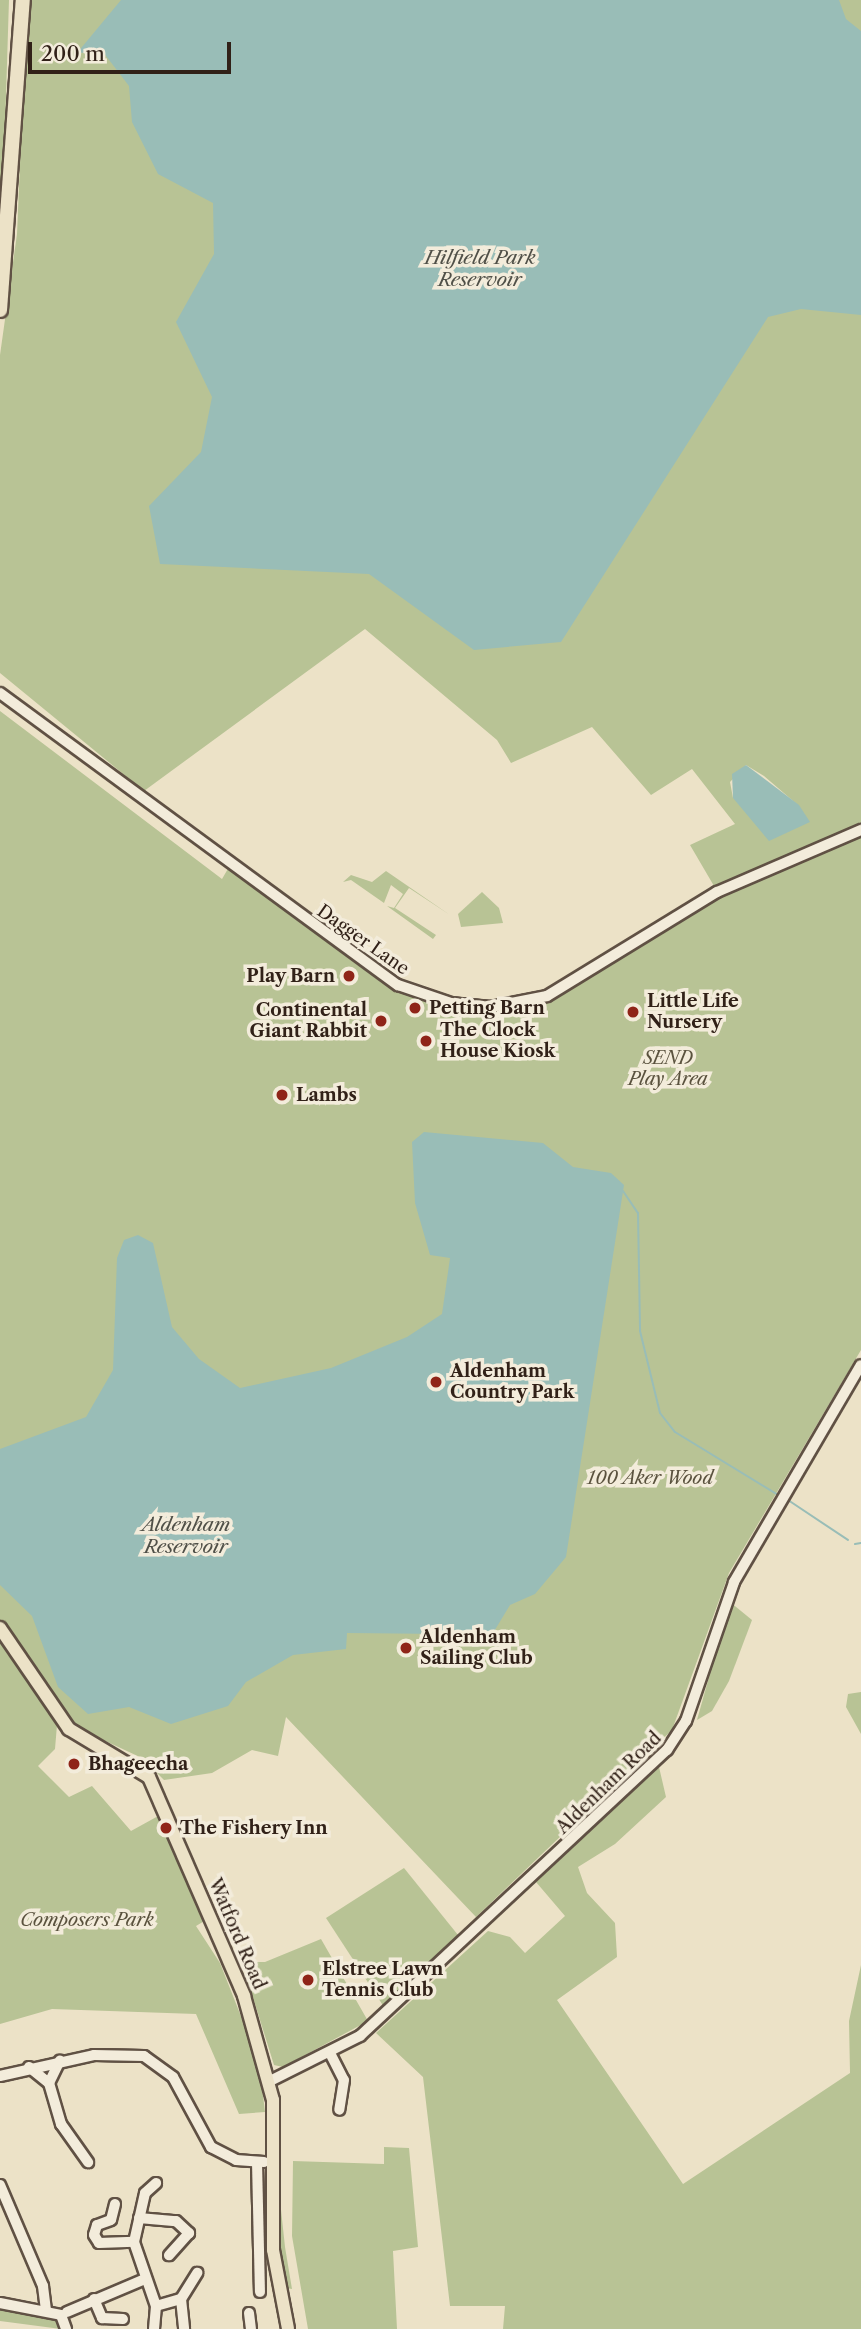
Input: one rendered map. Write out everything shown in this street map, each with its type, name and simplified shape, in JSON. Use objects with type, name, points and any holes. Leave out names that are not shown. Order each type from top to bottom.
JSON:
[{"type":"highway","points":[[0,310],[23,0]]},
{"type":"main road","name":"Watford Road","points":[[0,1628],[69,1729],[149,1777],[244,1996],[270,2081],[274,2250],[287,2328]]},
{"type":"street","name":"Dagger Lane","points":[[0,694],[398,985],[451,1003],[491,1007],[547,996],[717,892],[861,830]]},
{"type":"street","name":"Aldenham Road","points":[[270,2081],[360,2036],[667,1750],[686,1721],[734,1582],[861,1364]]},
{"type":"street","points":[[0,2076],[60,2060],[124,2052],[154,2060],[173,2077],[201,2137],[222,2154],[261,2162],[261,2292]]},
{"type":"street","points":[[330,2053],[344,2080],[339,2110]]},
{"type":"street","points":[[49,2083],[60,2060]]},
{"type":"street","points":[[29,2067],[49,2083],[61,2123],[88,2162]]},
{"type":"street","points":[[154,2329],[156,2306],[134,2242],[145,2193],[156,2183]]},
{"type":"street","points":[[0,2185],[43,2286],[46,2311]]},
{"type":"street","points":[[115,2204],[111,2220],[97,2225],[94,2235],[99,2243],[134,2242]]},
{"type":"street","points":[[139,2218],[176,2221],[189,2233],[169,2255]]},
{"type":"street","points":[[184,2329],[181,2299],[197,2273]]},
{"type":"street","points":[[67,2312],[145,2279]]},
{"type":"street","points":[[94,2299],[102,2318],[123,2319]]},
{"type":"street","points":[[156,2306],[181,2299]]},
{"type":"street","points":[[0,2303],[61,2315],[66,2329]]},
{"type":"street","points":[[249,2313],[251,2329]]},
{"type":"green space","points":[[0,0],[9,0],[0,286]]},
{"type":"green space","points":[[27,0],[861,0],[861,823],[714,886],[690,845],[735,824],[692,769],[651,795],[592,727],[511,763],[497,740],[365,629],[144,791],[0,673],[0,355],[17,234]],"holes":[[[746,765],[764,776],[799,806],[733,798],[730,782]]]},
{"type":"green space","name":"Aldenham Country Park","points":[[0,711],[222,879],[229,867],[378,976],[435,1006],[478,1011],[542,1001],[706,901],[861,834],[861,1350],[729,1573],[672,1730],[476,1917],[286,1717],[278,1756],[252,1750],[212,1773],[164,1780],[142,1758],[86,1732],[61,1711],[0,1620]]},
{"type":"green space","points":[[386,871],[450,915],[409,888],[395,908],[436,935],[433,939],[387,906],[394,908],[403,894],[391,885],[384,903],[351,880],[343,882],[351,875],[372,882]]},
{"type":"green space","points":[[482,892],[499,908],[503,923],[461,927],[458,914]]},
{"type":"green space","points":[[730,1602],[752,1620],[729,1681],[712,1711],[697,1720]]},
{"type":"green space","name":"Composers Park","points":[[0,1640],[57,1725],[55,1749],[38,1766],[69,1797],[92,1786],[131,1831],[160,1815],[206,1920],[196,1926],[220,1963],[259,2062],[265,2112],[239,2114],[196,2014],[52,2009],[0,2024]]},
{"type":"green space","points":[[861,1692],[861,1734],[846,1707],[848,1694]]},
{"type":"green space","points":[[659,1767],[666,1797],[615,1844],[578,1867],[587,1893],[615,1923],[617,1957],[557,2000],[683,2184],[850,2073],[849,2021],[861,1965],[861,2329],[503,2329],[505,2306],[450,2306],[423,2077],[376,2033],[488,1931],[510,1937],[525,1953],[565,1916],[536,1882]]},
{"type":"green space","points":[[404,1868],[458,1935],[384,2007],[326,1918]]},
{"type":"green space","name":"Elstree Lawn Tennis Club","points":[[321,1939],[368,2021],[283,2067],[274,2065],[242,1962],[265,1962]]},
{"type":"green space","points":[[384,2147],[409,2148],[418,2247],[393,2251],[397,2329],[308,2329],[292,2236],[293,2161],[384,2164]]},
{"type":"green space","points":[[279,2191],[285,2247],[292,2289],[281,2287]]},
{"type":"green space","points":[[0,2306],[59,2319],[61,2329],[0,2321]]},
{"type":"water","name":"Hilfield Park Reservoir","points":[[121,0],[839,0],[846,19],[861,31],[861,315],[801,309],[768,317],[561,642],[474,650],[369,574],[160,564],[149,506],[201,452],[212,397],[176,322],[214,254],[213,203],[158,174],[132,122],[129,86],[103,52],[77,53]]},
{"type":"water","points":[[746,765],[799,805],[810,822],[769,841],[733,798],[732,774]]},
{"type":"water","name":"Aldenham Reservoir","points":[[424,1132],[543,1143],[573,1167],[611,1173],[624,1185],[566,1557],[535,1594],[510,1605],[490,1638],[471,1643],[445,1634],[347,1633],[346,1649],[293,1655],[246,1682],[228,1706],[171,1724],[129,1707],[88,1714],[58,1687],[32,1616],[0,1585],[0,1449],[86,1417],[113,1370],[117,1258],[124,1240],[138,1235],[153,1243],[172,1327],[199,1359],[240,1388],[331,1368],[407,1337],[442,1314],[450,1258],[430,1255],[415,1203],[412,1142]]},
{"type":"waterway","points":[[623,1191],[638,1213],[640,1331],[660,1413],[675,1432],[780,1496]]},
{"type":"waterway","points":[[788,1500],[848,1540]]},
{"type":"waterway","points":[[855,1544],[861,1543]]},
{"type":"place","name":"Play Barn","points":[[349,976]]},
{"type":"place","name":"Petting Barn","points":[[415,1008]]},
{"type":"place","name":"Little Life Nursery","points":[[633,1012]]},
{"type":"place","name":"Continental Giant Rabbit","points":[[381,1021]]},
{"type":"place","name":"The Clock House Kiosk","points":[[426,1041]]},
{"type":"place","name":"Lambs","points":[[282,1095]]},
{"type":"place","name":"Aldenham Country Park","points":[[436,1382]]},
{"type":"place","name":"Aldenham Sailing Club","points":[[406,1648]]},
{"type":"place","name":"Bhageecha","points":[[74,1764]]},
{"type":"place","name":"The Fishery Inn","points":[[166,1828]]},
{"type":"place","name":"Elstree Lawn Tennis Club","points":[[308,1980]]},
{"type":"park label","name":"SEND Play Area","points":[[668,1069]]},
{"type":"park label","name":"100 Aker Wood","points":[[650,1478]]}]
